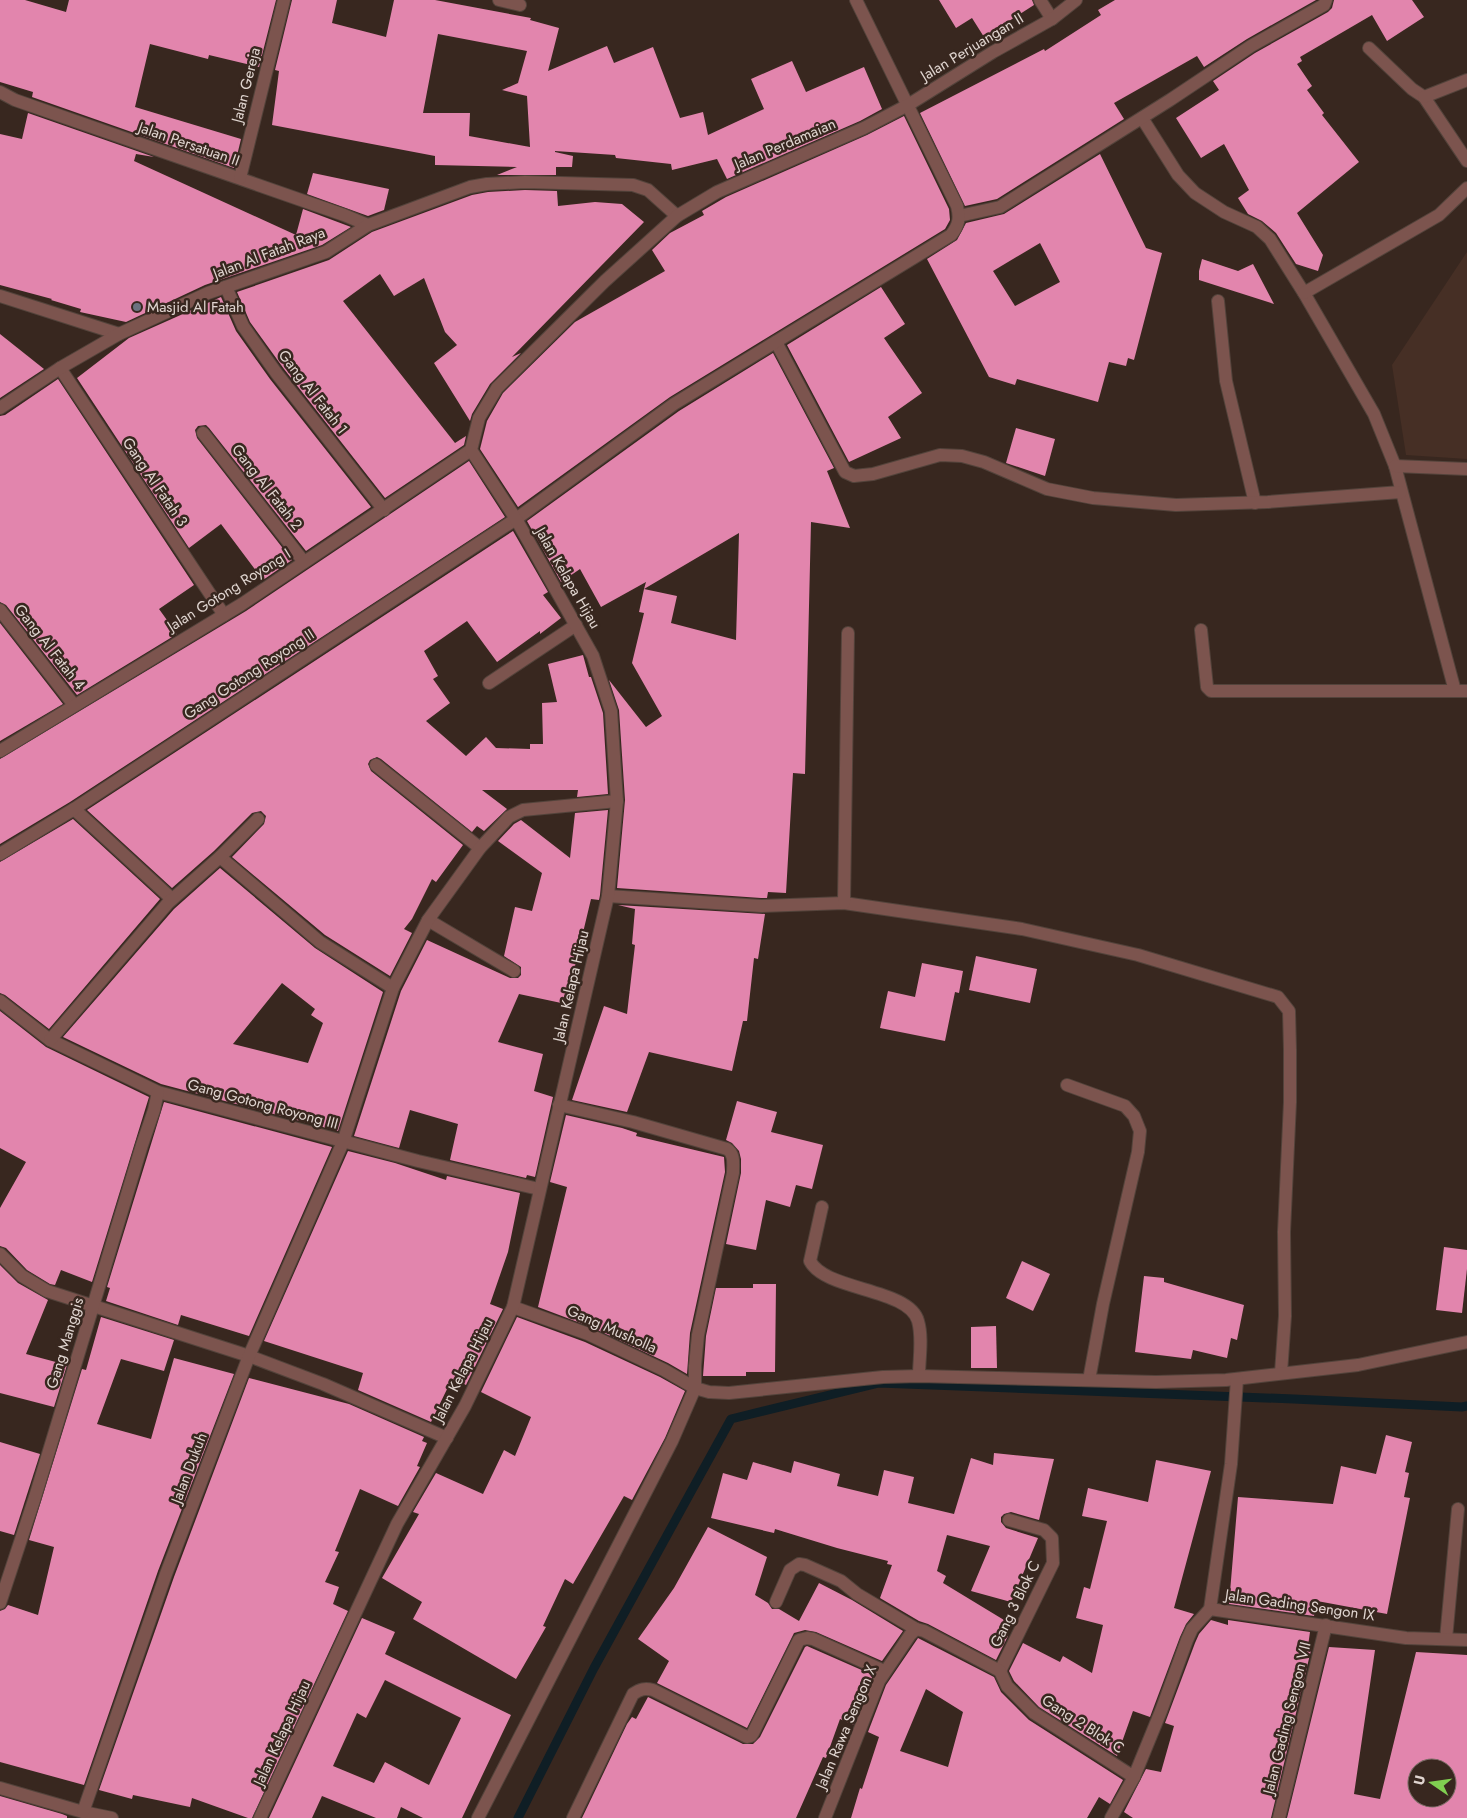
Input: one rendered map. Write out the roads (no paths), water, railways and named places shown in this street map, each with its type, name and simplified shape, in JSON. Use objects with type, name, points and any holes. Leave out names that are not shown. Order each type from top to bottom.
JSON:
[{"type":"street","name":"Jalan Gereja","points":[[240,178],[284,0]]},
{"type":"street","points":[[499,0],[520,5]]},
{"type":"street","points":[[856,0],[957,206],[959,216],[1000,207],[1142,118],[1251,46],[1325,3]]},
{"type":"street","points":[[1040,0],[1052,19]]},
{"type":"street","name":"Jalan Perjuangan II","points":[[908,105],[993,52],[1052,19],[1076,0]]},
{"type":"street","points":[[1369,48],[1412,89],[1424,97],[1467,162]]},
{"type":"street","points":[[1424,97],[1467,80]]},
{"type":"street","name":"Jalan Persatuan II","points":[[0,92],[15,100],[344,215],[368,226]]},
{"type":"street","name":"Jalan Perdamaian","points":[[677,216],[717,192],[864,128],[908,105]]},
{"type":"street","points":[[1142,118],[1178,175],[1195,193],[1224,212],[1257,227],[1270,239],[1304,293],[1374,414],[1395,466],[1401,492],[1461,691],[1210,691],[1207,686],[1201,630]]},
{"type":"street","name":"Jalan Al Fatah Raya","points":[[0,408],[60,368],[119,334],[208,293],[326,252],[368,226],[470,187],[525,182],[633,185],[648,190],[677,216]]},
{"type":"street","points":[[1304,293],[1439,215],[1467,188]]},
{"type":"street","points":[[471,450],[479,418],[497,388],[605,280],[677,216]]},
{"type":"street","name":"Gang Gotong Royong II","points":[[0,854],[74,809],[516,519],[674,404],[951,235],[957,228],[959,216]]},
{"type":"street","name":"Gang Al Fatah 1","points":[[226,287],[244,326],[277,374],[384,510]]},
{"type":"street","points":[[0,296],[119,334]]},
{"type":"street","points":[[1218,301],[1226,381],[1256,503]]},
{"type":"street","points":[[776,342],[845,472],[854,476],[873,474],[940,455],[962,456],[984,462],[1047,489],[1093,498],[1176,506],[1256,503],[1401,492]]},
{"type":"street","name":"Gang Al Fatah 3","points":[[60,368],[224,615]]},
{"type":"street","name":"Gang Al Fatah 2","points":[[203,433],[304,562]]},
{"type":"street","name":"Jalan Gotong Royong I","points":[[0,751],[224,615],[384,510],[471,450]]},
{"type":"street","name":"Jalan Kelapa Hijau","points":[[260,1818],[328,1669],[398,1524],[465,1406],[513,1306],[608,896],[617,801],[610,710],[593,656],[576,624],[516,519],[471,450]]},
{"type":"street","points":[[1395,466],[1467,469]]},
{"type":"street","name":"Gang Al Fatah 4","points":[[0,610],[74,705]]},
{"type":"street","points":[[489,683],[576,624]]},
{"type":"street","points":[[844,903],[848,634]]},
{"type":"street","points":[[376,765],[480,848]]},
{"type":"street","name":"Jalan Dukuh","points":[[83,1812],[166,1574],[249,1356],[343,1142],[393,988],[428,920],[480,848],[509,817],[523,810],[617,801]]},
{"type":"street","points":[[74,809],[172,899]]},
{"type":"street","points":[[50,1040],[172,899],[220,857],[258,820]]},
{"type":"street","points":[[220,857],[320,942],[393,988]]},
{"type":"street","points":[[608,896],[761,906],[844,903],[1022,929],[1138,955],[1278,996],[1285,1003],[1289,1011],[1290,1102],[1284,1232],[1285,1316],[1281,1373]]},
{"type":"street","points":[[428,920],[514,971]]},
{"type":"street","name":"Gang Gotong Royong III","points":[[0,1000],[50,1040],[158,1092],[343,1142],[539,1189]]},
{"type":"street","points":[[1067,1085],[1126,1106],[1134,1116],[1140,1131],[1138,1152],[1105,1294],[1088,1380]]},
{"type":"street","name":"Gang Manggis","points":[[0,1603],[35,1497],[158,1092]]},
{"type":"street","points":[[478,1818],[672,1441],[695,1388],[698,1335],[733,1173],[733,1162],[730,1152],[719,1146],[633,1122],[559,1105]]},
{"type":"street","points":[[822,1207],[810,1261],[814,1268],[838,1280],[901,1302],[912,1309],[920,1330],[919,1376]]},
{"type":"street","points":[[0,1254],[22,1276],[47,1290],[93,1307],[249,1356],[323,1384],[447,1438]]},
{"type":"street","name":"Gang Musholla","points":[[513,1306],[588,1334],[664,1370],[695,1388],[709,1392],[729,1393],[883,1377],[919,1376],[1237,1385],[1281,1373],[1358,1365],[1467,1342]]},
{"type":"street","points":[[1210,1609],[1231,1464],[1237,1385]]},
{"type":"street","points":[[1446,1639],[1458,1509]]},
{"type":"street","name":"Gang 3 Blok C","points":[[1000,1671],[1053,1563],[1052,1538],[1044,1530],[1009,1520]]},
{"type":"street","points":[[776,1602],[790,1570],[799,1564],[805,1565],[841,1581],[857,1594],[916,1629],[924,1631],[1000,1671]]},
{"type":"street","name":"Jalan Gading Sengon IX","points":[[1111,1818],[1134,1777],[1192,1629],[1210,1609],[1406,1638],[1467,1640]]},
{"type":"street","name":"Jalan Gading Sengon VII","points":[[1279,1818],[1326,1626]]},
{"type":"street","name":"Jalan Rawa Sengon X","points":[[825,1818],[884,1671],[916,1629]]},
{"type":"street","points":[[573,1818],[633,1694],[639,1690],[646,1688],[653,1690],[747,1737],[753,1733],[799,1640],[813,1638],[884,1671]]},
{"type":"street","name":"Gang 2 Blok C","points":[[1000,1671],[1006,1686],[1034,1713],[1134,1777]]},
{"type":"street","points":[[0,1788],[83,1812],[112,1818]]},
{"type":"waterway","points":[[518,1818],[594,1668],[731,1419],[879,1383],[1467,1406]]},
{"type":"place","name":"Masjid Al Fatah","points":[[137,307]]}]
